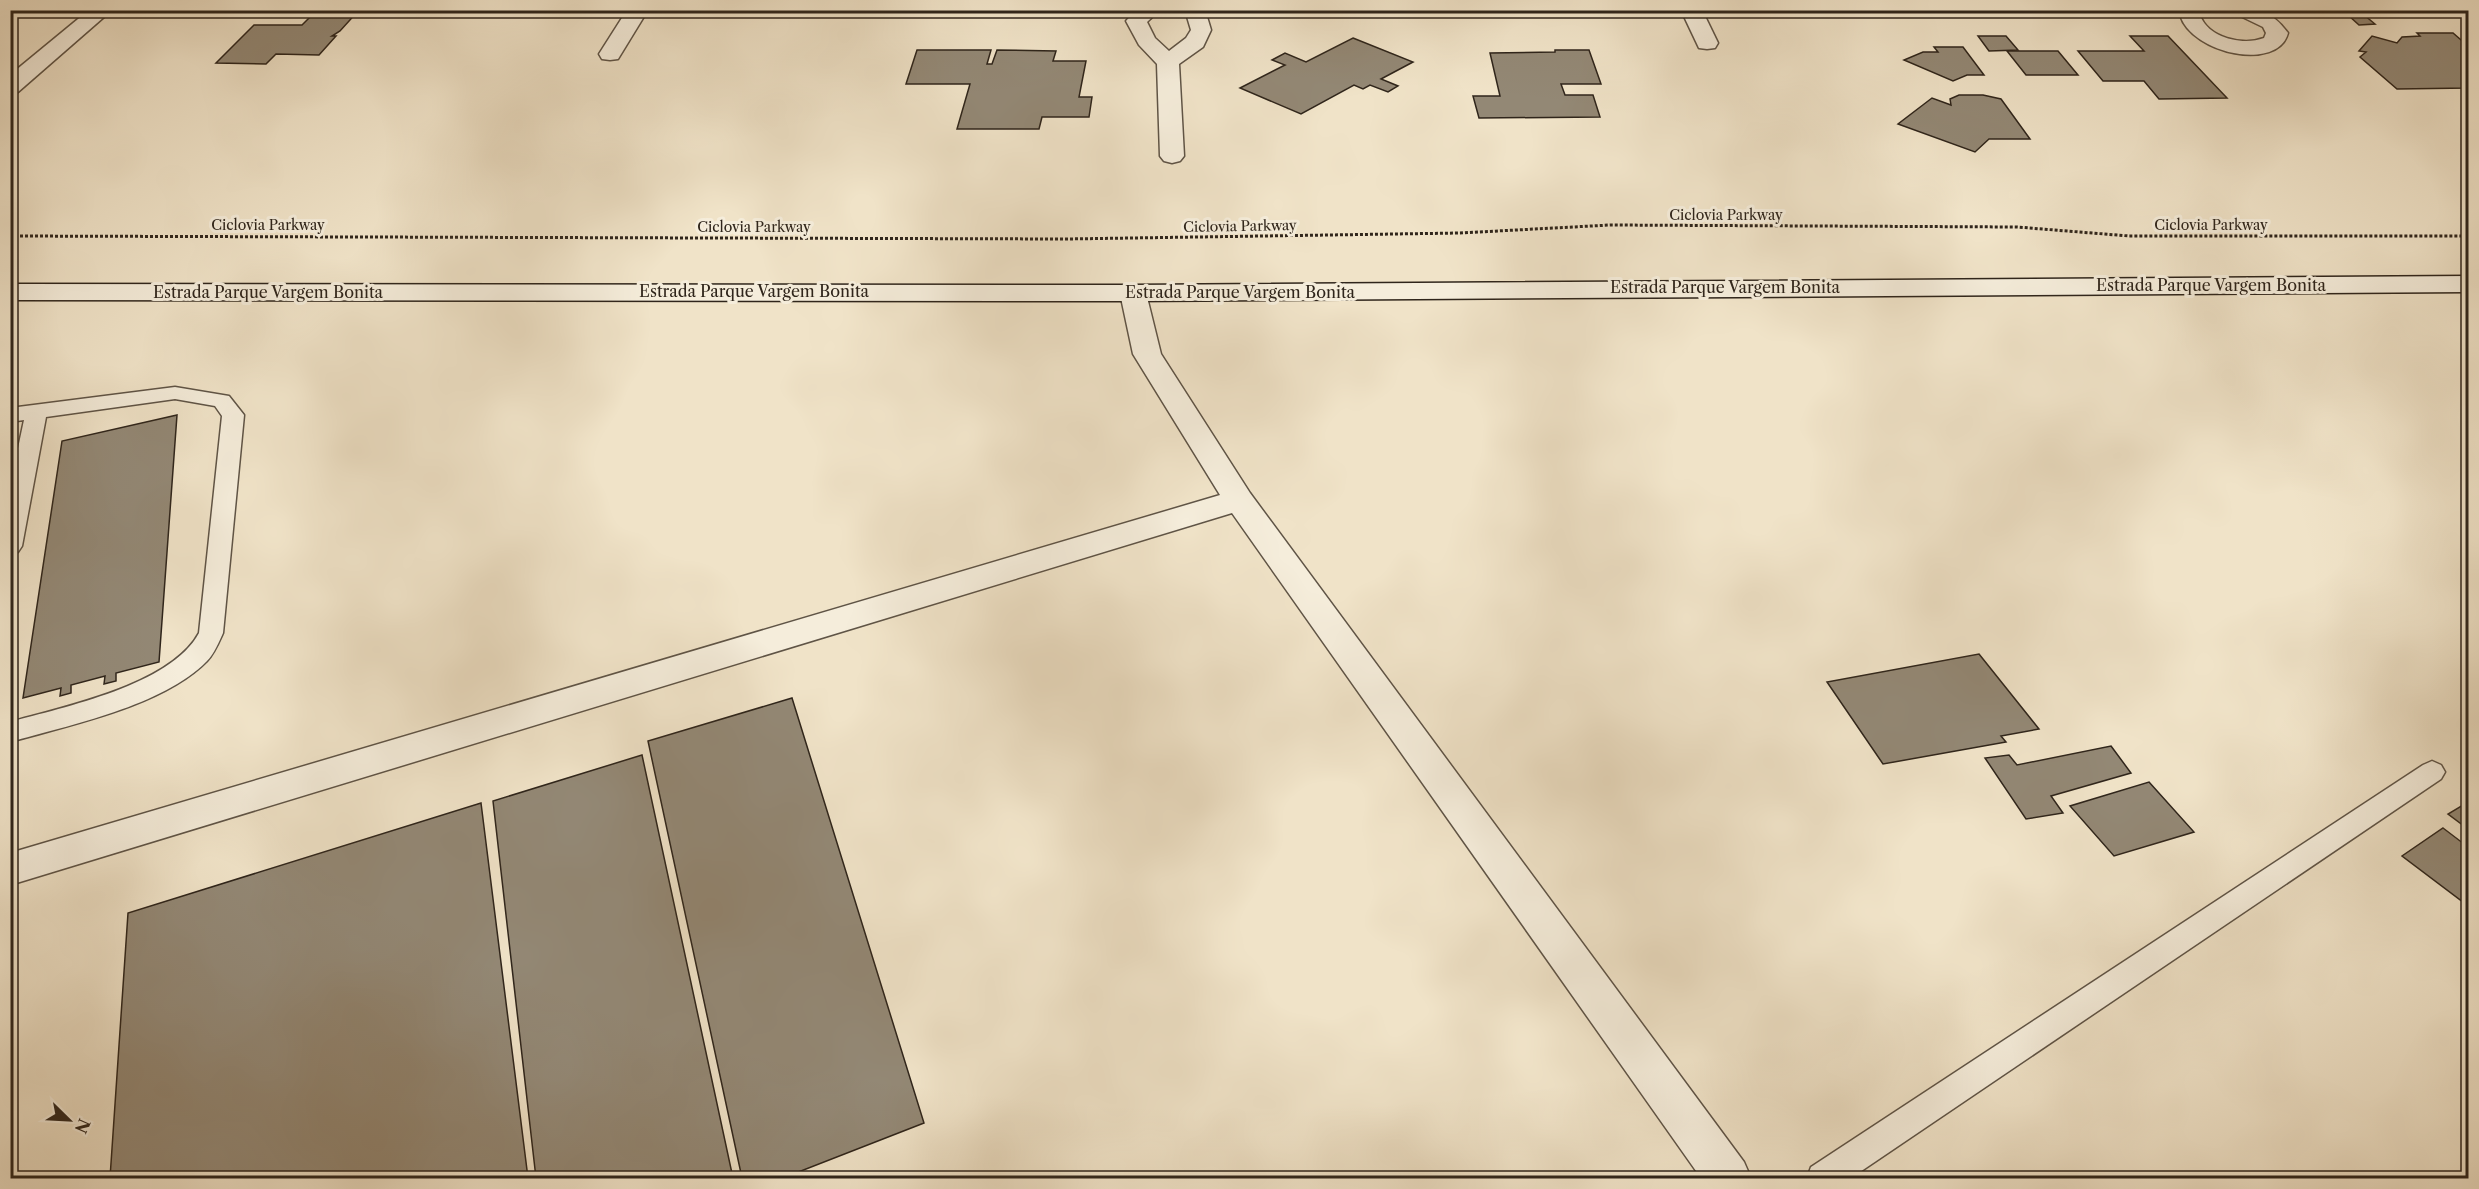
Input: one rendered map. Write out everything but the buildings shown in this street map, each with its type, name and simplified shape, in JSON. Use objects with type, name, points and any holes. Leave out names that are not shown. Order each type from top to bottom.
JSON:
[{"type":"street","points":[[10,87],[102,10]]},
{"type":"street","points":[[610,54],[638,10]]},
{"type":"street","points":[[1150,10],[1136,21],[1146,41],[1168,62],[1172,156]]},
{"type":"street","points":[[1168,62],[1195,42],[1200,30],[1195,10]]},
{"type":"street","points":[[1692,10],[1707,43]]},
{"type":"street","points":[[2194,10],[2190,15],[2191,24],[2221,42],[2244,48],[2263,47],[2275,41],[2277,33],[2270,23],[2243,10]]},
{"type":"street","name":"Estrada Parque Vargem Bonita","points":[[10,292],[1133,293],[2469,284]]},
{"type":"street","points":[[1133,293],[1147,354],[1239,500],[1728,1179]]},
{"type":"street","points":[[10,869],[1239,500]]},
{"type":"lane","points":[[10,415],[175,393],[222,401],[233,415],[211,633],[198,655],[165,678],[113,702],[10,732]]},
{"type":"lane","points":[[10,546],[36,412]]},
{"type":"lane","points":[[1822,1179],[2432,772]]},
{"type":"path","name":"Ciclovia Parkway","points":[[10,236],[1066,239],[1460,233],[1610,225],[2017,227],[2129,236],[2469,236]]}]
